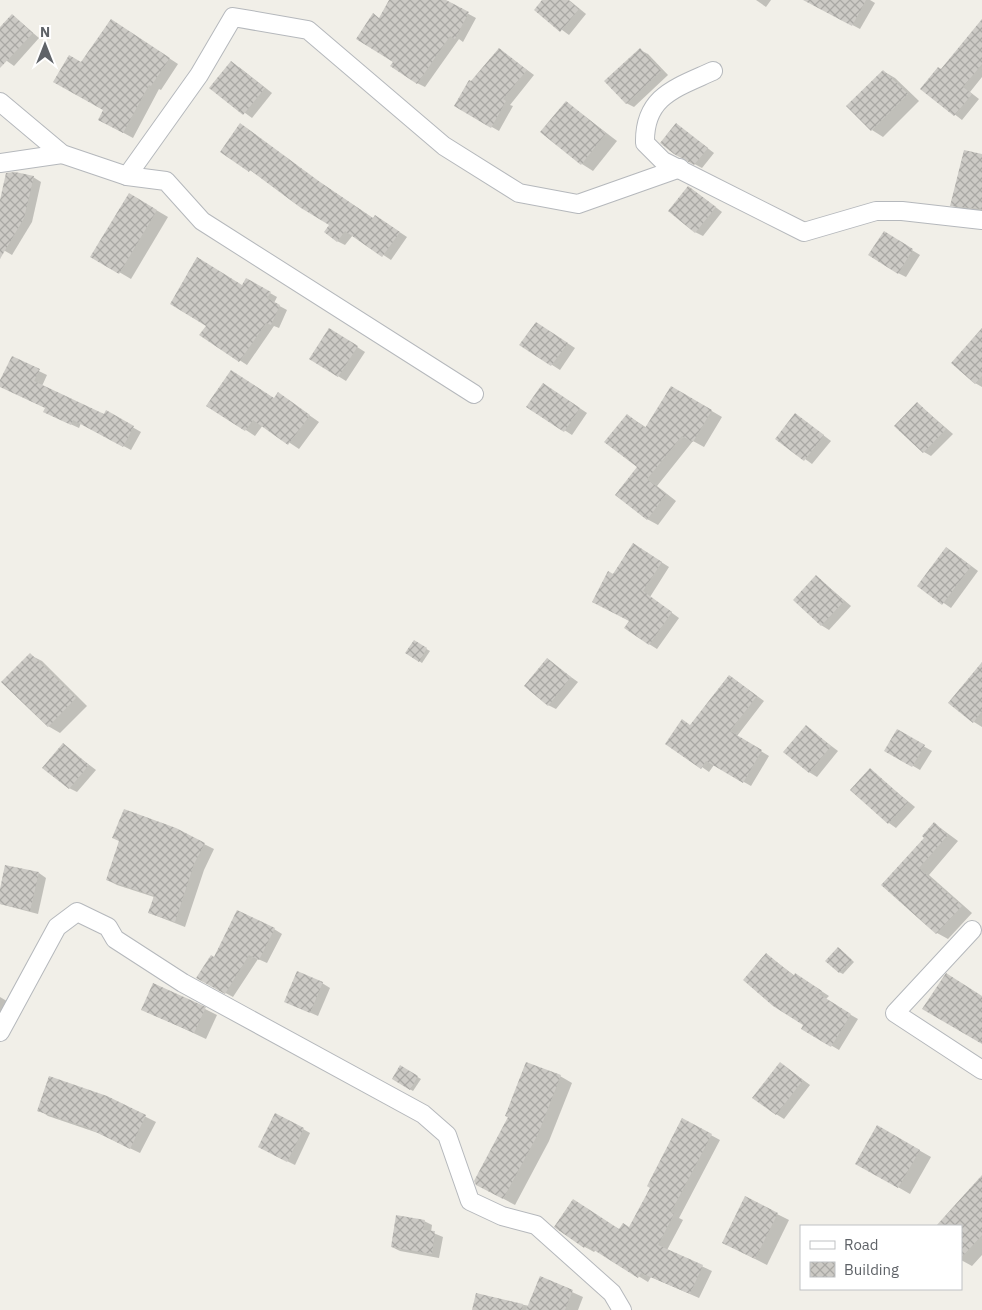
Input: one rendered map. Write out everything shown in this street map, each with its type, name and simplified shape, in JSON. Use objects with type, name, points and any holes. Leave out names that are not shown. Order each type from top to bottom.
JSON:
[{"type":"street","points":[[126,176],[199,75],[233,17],[308,30],[444,146],[519,193],[578,204],[680,168]]},
{"type":"street","points":[[713,71],[661,96],[651,110],[645,125],[645,143],[663,161],[804,232],[876,211],[902,211],[982,220]]},
{"type":"street","points":[[0,102],[62,154],[126,176],[166,180],[202,221],[474,394]]},
{"type":"street","points":[[0,163],[62,154]]},
{"type":"street","points":[[0,1032],[56,927],[77,912],[108,927],[115,939],[183,983],[423,1114],[447,1135],[470,1201],[502,1216],[536,1225],[612,1293],[622,1310]]},
{"type":"street","points":[[972,930],[895,1013],[982,1070]]},
{"type":"building","points":[[389,0],[446,0],[469,12],[455,39],[450,36],[417,84],[390,66],[393,62],[356,39],[373,13],[379,18]]},
{"type":"building","points":[[542,0],[568,0],[579,9],[560,32],[534,10]]},
{"type":"building","points":[[803,0],[866,0],[852,26]]},
{"type":"building","points":[[12,14],[33,33],[0,68],[0,27]]},
{"type":"building","points":[[111,19],[170,58],[151,86],[149,85],[123,133],[98,120],[103,110],[53,82],[69,55],[81,62]]},
{"type":"building","points":[[982,19],[982,64],[963,87],[972,94],[954,116],[920,89],[938,67],[941,69]]},
{"type":"building","points":[[499,48],[527,70],[503,99],[506,101],[491,128],[454,106],[469,80],[471,81]]},
{"type":"building","points":[[640,48],[661,71],[626,104],[604,81]]},
{"type":"building","points":[[231,61],[265,88],[243,115],[209,88]]},
{"type":"building","points":[[883,70],[908,94],[871,131],[846,106]]},
{"type":"building","points":[[566,101],[606,133],[581,165],[540,132]]},
{"type":"building","points":[[240,123],[320,182],[373,218],[375,215],[400,232],[382,257],[345,231],[337,242],[324,232],[329,225],[301,208],[250,170],[249,172],[220,152]]},
{"type":"building","points":[[676,123],[708,148],[694,165],[674,154],[660,143]]},
{"type":"building","points":[[964,150],[982,154],[982,209],[950,206]]},
{"type":"building","points":[[15,172],[34,176],[24,218],[0,259],[0,200],[6,173]]},
{"type":"building","points":[[688,186],[716,207],[695,233],[668,211]]},
{"type":"building","points":[[129,193],[157,210],[119,274],[90,257]]},
{"type":"building","points":[[884,231],[913,249],[898,274],[868,255]]},
{"type":"building","points":[[197,257],[242,285],[246,278],[271,292],[267,298],[280,305],[271,325],[266,323],[239,362],[199,335],[206,326],[170,304]]},
{"type":"building","points":[[536,322],[568,343],[551,366],[519,345]]},
{"type":"building","points":[[329,328],[358,346],[338,377],[309,359]]},
{"type":"building","points":[[982,328],[982,376],[975,384],[951,363]]},
{"type":"building","points":[[12,356],[40,369],[34,381],[104,414],[106,410],[134,426],[123,447],[73,420],[71,425],[43,412],[45,408],[0,387],[0,380]]},
{"type":"building","points":[[231,370],[274,398],[278,392],[310,415],[288,445],[253,420],[245,431],[206,406]]},
{"type":"building","points":[[543,383],[580,408],[564,432],[526,407]]},
{"type":"building","points":[[671,386],[712,410],[693,442],[682,436],[647,479],[666,494],[647,520],[615,495],[637,467],[604,442],[627,414],[645,428]]},
{"type":"building","points":[[917,402],[946,429],[923,453],[894,426]]},
{"type":"building","points":[[795,413],[824,435],[804,461],[775,439]]},
{"type":"building","points":[[633,543],[662,562],[643,591],[672,612],[649,645],[624,628],[629,621],[592,602],[608,571],[613,574]]},
{"type":"building","points":[[946,547],[971,566],[942,605],[917,586]]},
{"type":"building","points":[[816,575],[844,601],[821,626],[793,600]]},
{"type":"building","points":[[414,640],[427,648],[419,662],[405,653]]},
{"type":"building","points":[[30,653],[76,698],[48,727],[1,682]]},
{"type":"building","points":[[547,658],[571,677],[548,706],[524,686]]},
{"type":"building","points":[[982,662],[982,711],[973,723],[948,703]]},
{"type":"building","points":[[729,675],[757,696],[730,731],[762,750],[743,783],[706,761],[701,769],[665,744],[682,719],[690,725]]},
{"type":"building","points":[[806,725],[831,746],[809,773],[783,752]]},
{"type":"building","points":[[897,729],[925,745],[912,767],[884,751]]},
{"type":"building","points":[[63,743],[89,765],[69,789],[42,768]]},
{"type":"building","points":[[870,768],[908,802],[888,824],[850,790]]},
{"type":"building","points":[[124,809],[176,828],[205,843],[194,864],[175,922],[148,913],[154,896],[106,880],[119,841],[112,838]]},
{"type":"building","points":[[934,822],[948,835],[919,868],[962,906],[936,934],[881,885],[924,838],[922,836]]},
{"type":"building","points":[[5,865],[39,872],[30,911],[0,904],[0,889]]},
{"type":"building","points":[[237,910],[275,928],[259,960],[249,955],[225,994],[196,978],[211,955],[214,957]]},
{"type":"building","points":[[838,947],[852,960],[839,973],[825,961]]},
{"type":"building","points":[[766,953],[794,976],[795,973],[822,991],[819,994],[851,1014],[831,1047],[801,1029],[803,1025],[773,1006],[743,980]]},
{"type":"building","points":[[297,971],[323,982],[310,1013],[284,1002]]},
{"type":"building","points":[[946,973],[982,996],[982,1044],[922,1009]]},
{"type":"building","points":[[153,983],[206,1007],[194,1033],[141,1010]]},
{"type":"building","points":[[526,1062],[561,1075],[538,1134],[503,1199],[476,1185],[474,1181],[508,1117],[505,1116]]},
{"type":"building","points":[[780,1062],[803,1080],[776,1115],[752,1098]]},
{"type":"building","points":[[400,1065],[418,1076],[410,1090],[392,1079]]},
{"type":"building","points":[[49,1076],[107,1096],[146,1115],[130,1149],[86,1127],[37,1111]]},
{"type":"building","points":[[275,1113],[304,1128],[287,1162],[258,1147]]},
{"type":"building","points":[[682,1118],[712,1134],[671,1212],[674,1214],[658,1245],[703,1265],[690,1294],[641,1273],[638,1278],[586,1245],[584,1248],[554,1227],[573,1199],[619,1229],[623,1223],[629,1227],[650,1188],[647,1186]]},
{"type":"building","points":[[877,1125],[920,1150],[898,1188],[855,1164]]},
{"type":"building","points":[[982,1175],[982,1235],[962,1257],[962,1225],[937,1225]]},
{"type":"building","points":[[745,1196],[778,1213],[755,1259],[722,1243]]},
{"type":"building","points":[[396,1215],[425,1220],[423,1230],[435,1231],[432,1254],[391,1247]]},
{"type":"building","points":[[540,1276],[573,1290],[565,1310],[526,1310]]},
{"type":"building","points":[[476,1293],[523,1304],[522,1310],[472,1310]]}]
